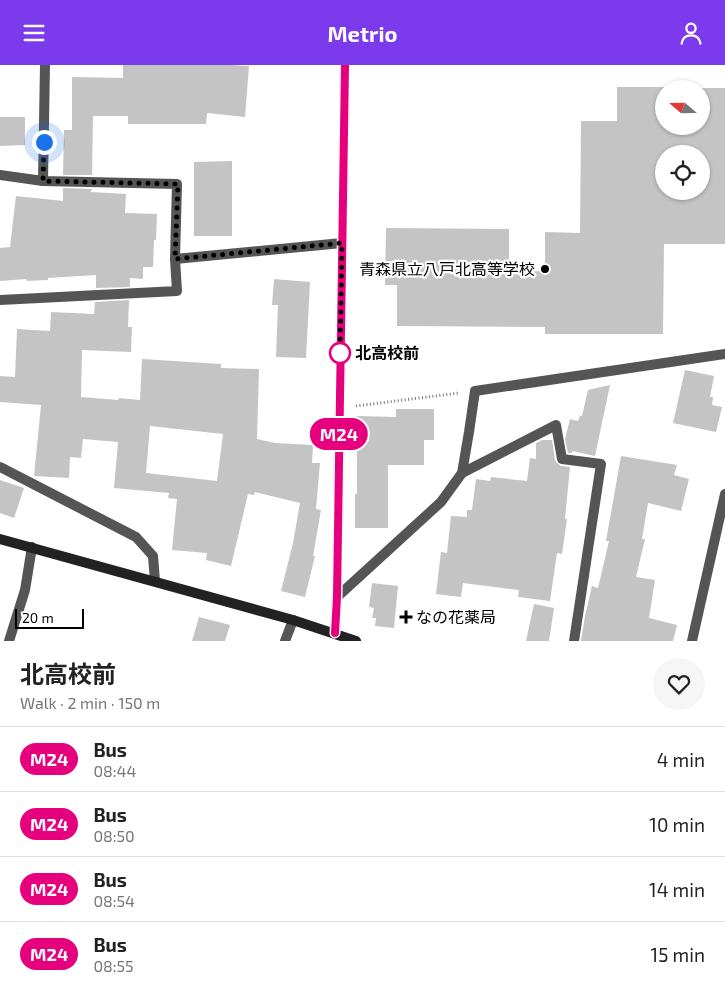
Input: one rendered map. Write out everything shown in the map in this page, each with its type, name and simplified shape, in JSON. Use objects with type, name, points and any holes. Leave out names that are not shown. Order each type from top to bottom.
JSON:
[{"type":"street","points":[[43,181],[46,65]]},
{"type":"street","points":[[335,633],[345,65]]},
{"type":"street","points":[[0,175],[43,181],[178,184],[175,259],[176,291],[0,300]]},
{"type":"street","points":[[175,259],[342,243]]},
{"type":"street","points":[[337,597],[441,503],[462,473],[470,432],[474,391],[725,354]]},
{"type":"street","points":[[462,473],[556,425],[562,459],[601,465],[574,641]]},
{"type":"street","points":[[0,467],[136,537],[153,556],[155,581]]},
{"type":"street","points":[[692,641],[725,494]]},
{"type":"street","points":[[0,539],[293,620],[356,641]]},
{"type":"street","points":[[9,641],[25,590],[32,547]]},
{"type":"street","points":[[285,641],[293,620]]},
{"type":"path","points":[[340,409],[474,391]]},
{"type":"building","points":[[123,65],[249,66],[245,117],[207,113],[206,124],[128,124],[128,116],[93,116],[92,175],[63,175],[64,130],[72,130],[72,77],[123,78]]},
{"type":"building","points":[[617,87],[655,87],[655,135],[710,135],[710,88],[725,88],[725,244],[664,244],[663,334],[545,334],[545,327],[397,326],[397,285],[385,285],[386,228],[509,229],[509,272],[545,271],[545,232],[580,233],[581,121],[617,121]]},
{"type":"building","points":[[0,117],[25,117],[25,145],[0,146]]},
{"type":"building","points":[[232,161],[232,236],[194,236],[194,162]]},
{"type":"building","points":[[63,188],[92,189],[91,192],[126,194],[125,213],[157,214],[153,267],[143,267],[143,279],[130,278],[130,287],[96,288],[96,275],[48,278],[48,280],[0,281],[0,248],[10,247],[16,196],[63,201]]},
{"type":"building","points":[[274,279],[310,282],[306,358],[276,357],[278,305],[272,305]]},
{"type":"building","points":[[129,300],[128,327],[132,327],[131,352],[82,350],[81,397],[140,400],[142,359],[221,364],[221,368],[259,369],[257,439],[275,443],[313,445],[312,463],[320,463],[316,509],[321,510],[313,556],[315,556],[305,597],[281,591],[293,543],[300,503],[255,492],[254,495],[248,494],[231,566],[206,560],[207,553],[172,550],[177,499],[168,498],[169,493],[114,488],[118,442],[83,439],[81,458],[70,457],[69,478],[34,476],[41,405],[0,402],[0,376],[15,377],[17,329],[50,331],[51,312],[94,314],[95,302]],"holes":[[[150,426],[223,434],[217,481],[146,473]]]},
{"type":"building","points":[[685,370],[714,376],[710,397],[713,397],[712,405],[722,407],[716,432],[673,423]]},
{"type":"building","points":[[610,385],[595,456],[572,451],[572,453],[568,453],[565,439],[570,419],[578,421],[580,416],[582,416],[588,390]]},
{"type":"building","points":[[396,409],[434,409],[434,440],[424,440],[424,465],[388,465],[388,528],[355,528],[357,416],[396,417]]},
{"type":"building","points":[[542,440],[552,440],[557,463],[561,466],[570,467],[565,519],[567,519],[562,554],[557,553],[550,601],[518,597],[519,590],[463,583],[461,597],[436,594],[441,552],[447,553],[451,516],[467,517],[467,510],[472,510],[476,479],[490,481],[491,477],[527,481],[530,458],[536,459],[536,443]]},
{"type":"building","points":[[621,456],[677,465],[674,475],[689,479],[681,511],[648,503],[642,539],[645,539],[636,577],[655,580],[649,618],[677,625],[673,641],[581,641],[592,586],[598,588],[609,541],[606,541]]},
{"type":"building","points":[[0,480],[24,488],[14,518],[0,513]]},
{"type":"building","points":[[372,583],[398,586],[394,628],[375,626],[376,618],[372,618],[374,608],[369,607]]},
{"type":"building","points":[[534,604],[554,608],[549,641],[526,641]]},
{"type":"building","points":[[199,617],[230,625],[225,641],[192,641]]},
{"type":"bus line","name":"M24","points":[[335,633],[345,65]]},
{"type":"place","name":"青森県立八戸北高等学校","points":[[545,269]]},
{"type":"place","name":"北高校前","points":[[340,353]]},
{"type":"place","name":"なの花薬局","points":[[406,617]]},
{"type":"route","points":[[44,142],[43,181],[178,184],[175,259],[342,243],[340,353]]}]
